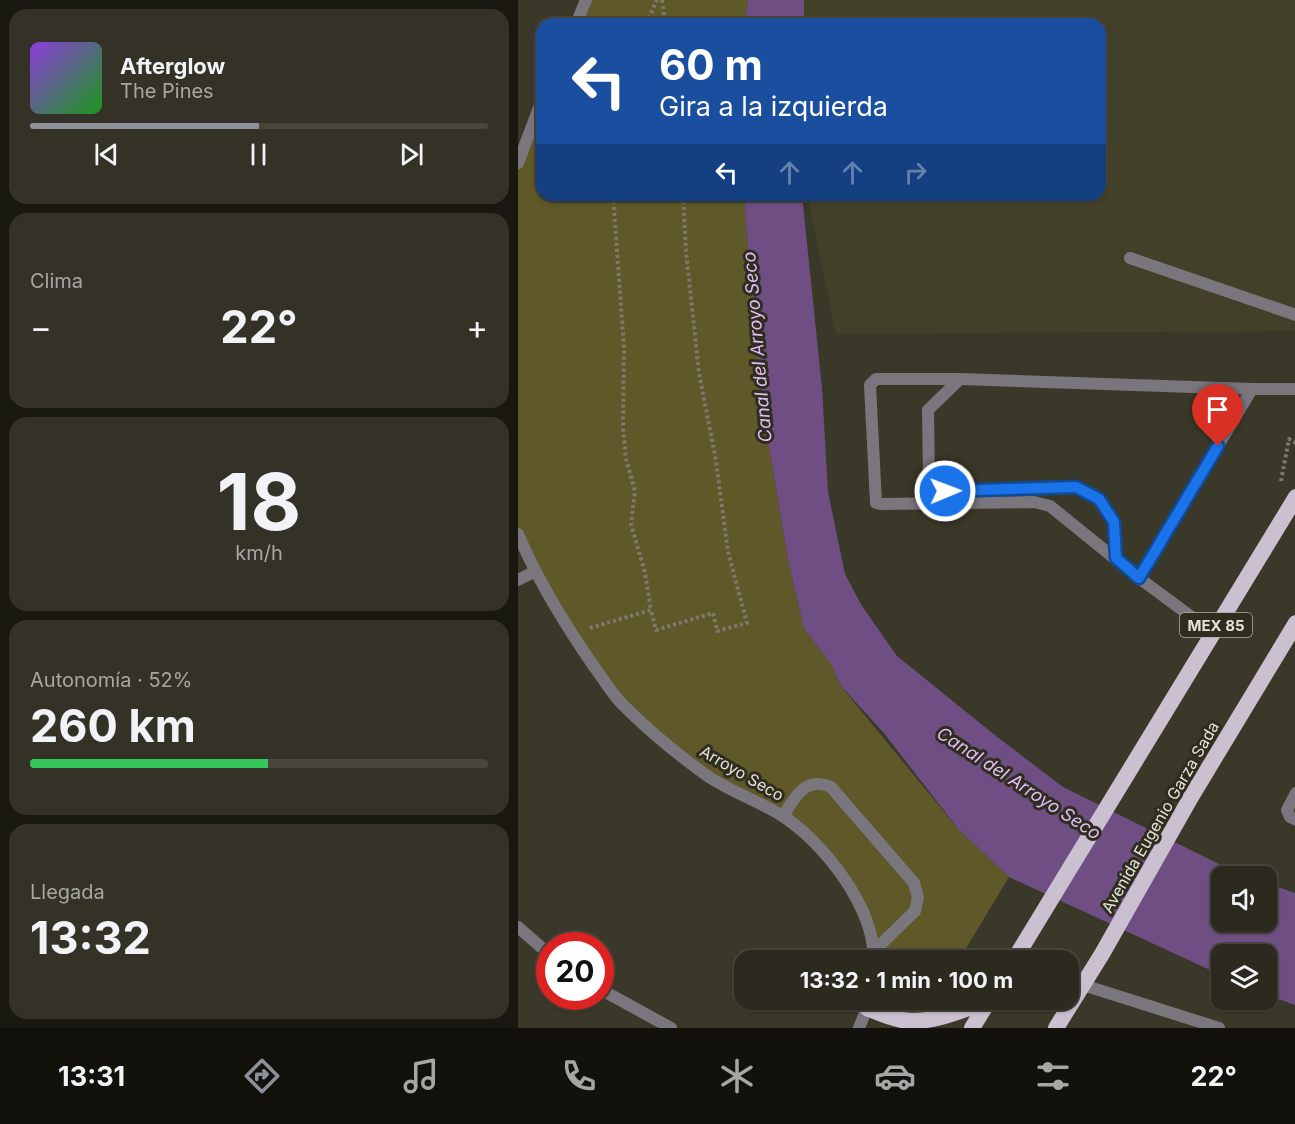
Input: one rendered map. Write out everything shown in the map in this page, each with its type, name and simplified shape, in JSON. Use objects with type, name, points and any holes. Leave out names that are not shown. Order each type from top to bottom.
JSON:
[{"type":"highway","name":"MEX 85","points":[[1020,950],[1295,497]]},
{"type":"highway","name":"Avenida Eugenio Garza Sada","points":[[1056,1028],[1102,954],[1192,796],[1295,623]]},
{"type":"highway","points":[[877,1010],[885,1016],[913,1021],[941,1017],[961,1010]]},
{"type":"highway","points":[[972,1028],[983,1010]]},
{"type":"street","points":[[578,18],[586,0]]},
{"type":"street","points":[[518,163],[536,116]]},
{"type":"street","points":[[1130,258],[1295,315]]},
{"type":"street","points":[[1212,632],[1139,578],[1050,506],[1043,504],[876,503],[872,383],[876,379],[960,379],[1295,389]]},
{"type":"street","points":[[960,379],[928,410],[929,479],[945,491],[1076,487],[1099,499],[1114,522],[1116,558]]},
{"type":"street","points":[[1139,578],[1252,389]]},
{"type":"street","name":"Arroyo Seco","points":[[518,534],[534,572],[575,640],[620,703],[663,743],[710,777],[783,816],[808,835],[834,863],[857,899],[871,950]]},
{"type":"street","points":[[518,580],[534,572]]},
{"type":"street","points":[[783,816],[797,793],[810,785],[821,783],[831,787],[914,883],[918,897],[915,910],[878,950]]},
{"type":"street","points":[[1295,793],[1287,810],[1290,817],[1295,820]]},
{"type":"street","points":[[518,927],[536,943]]},
{"type":"street","points":[[1082,985],[1219,1028]]},
{"type":"street","points":[[614,997],[671,1028]]},
{"type":"street","points":[[859,1028],[865,1010]]},
{"type":"path","points":[[649,18],[657,0]]},
{"type":"path","points":[[662,0],[664,18]]},
{"type":"path","points":[[613,201],[624,348],[623,427],[626,459],[635,491],[631,524],[646,573],[651,610],[656,630],[713,614],[717,631],[747,623],[728,552],[716,461],[699,373],[686,251],[683,201]]},
{"type":"path","points":[[1289,439],[1295,443]]},
{"type":"path","points":[[575,640],[593,625],[651,610]]},
{"type":"shaded area","points":[[586,0],[748,0],[746,18],[578,18]]},
{"type":"shaded area","points":[[804,0],[1295,0],[1295,331],[836,334],[808,201],[1106,201],[1106,18],[804,18]]},
{"type":"shaded area","points":[[536,118],[536,201],[744,201],[765,423],[788,560],[804,629],[831,664],[840,685],[959,830],[1009,877],[965,950],[870,950],[857,899],[834,863],[751,799],[704,772],[620,703],[561,616],[518,534],[518,164]]},
{"type":"shaded area","points":[[886,1010],[929,1010],[923,1019],[902,1020]]},
{"type":"water","points":[[748,0],[804,0],[804,18],[746,18]]},
{"type":"water","name":"Canal del Arroyo Seco","points":[[744,201],[803,201],[822,388],[828,492],[845,574],[862,606],[897,656],[1063,787],[1223,866],[1211,866],[1211,932],[1277,932],[1277,887],[1295,893],[1295,1005],[1277,999],[1277,944],[1211,944],[1211,970],[1009,877],[959,830],[883,732],[840,685],[831,664],[804,629],[788,560],[765,423]]},
{"type":"route","points":[[945,491],[1076,487],[1099,499],[1114,522],[1116,558],[1139,578],[1218,446]]}]
